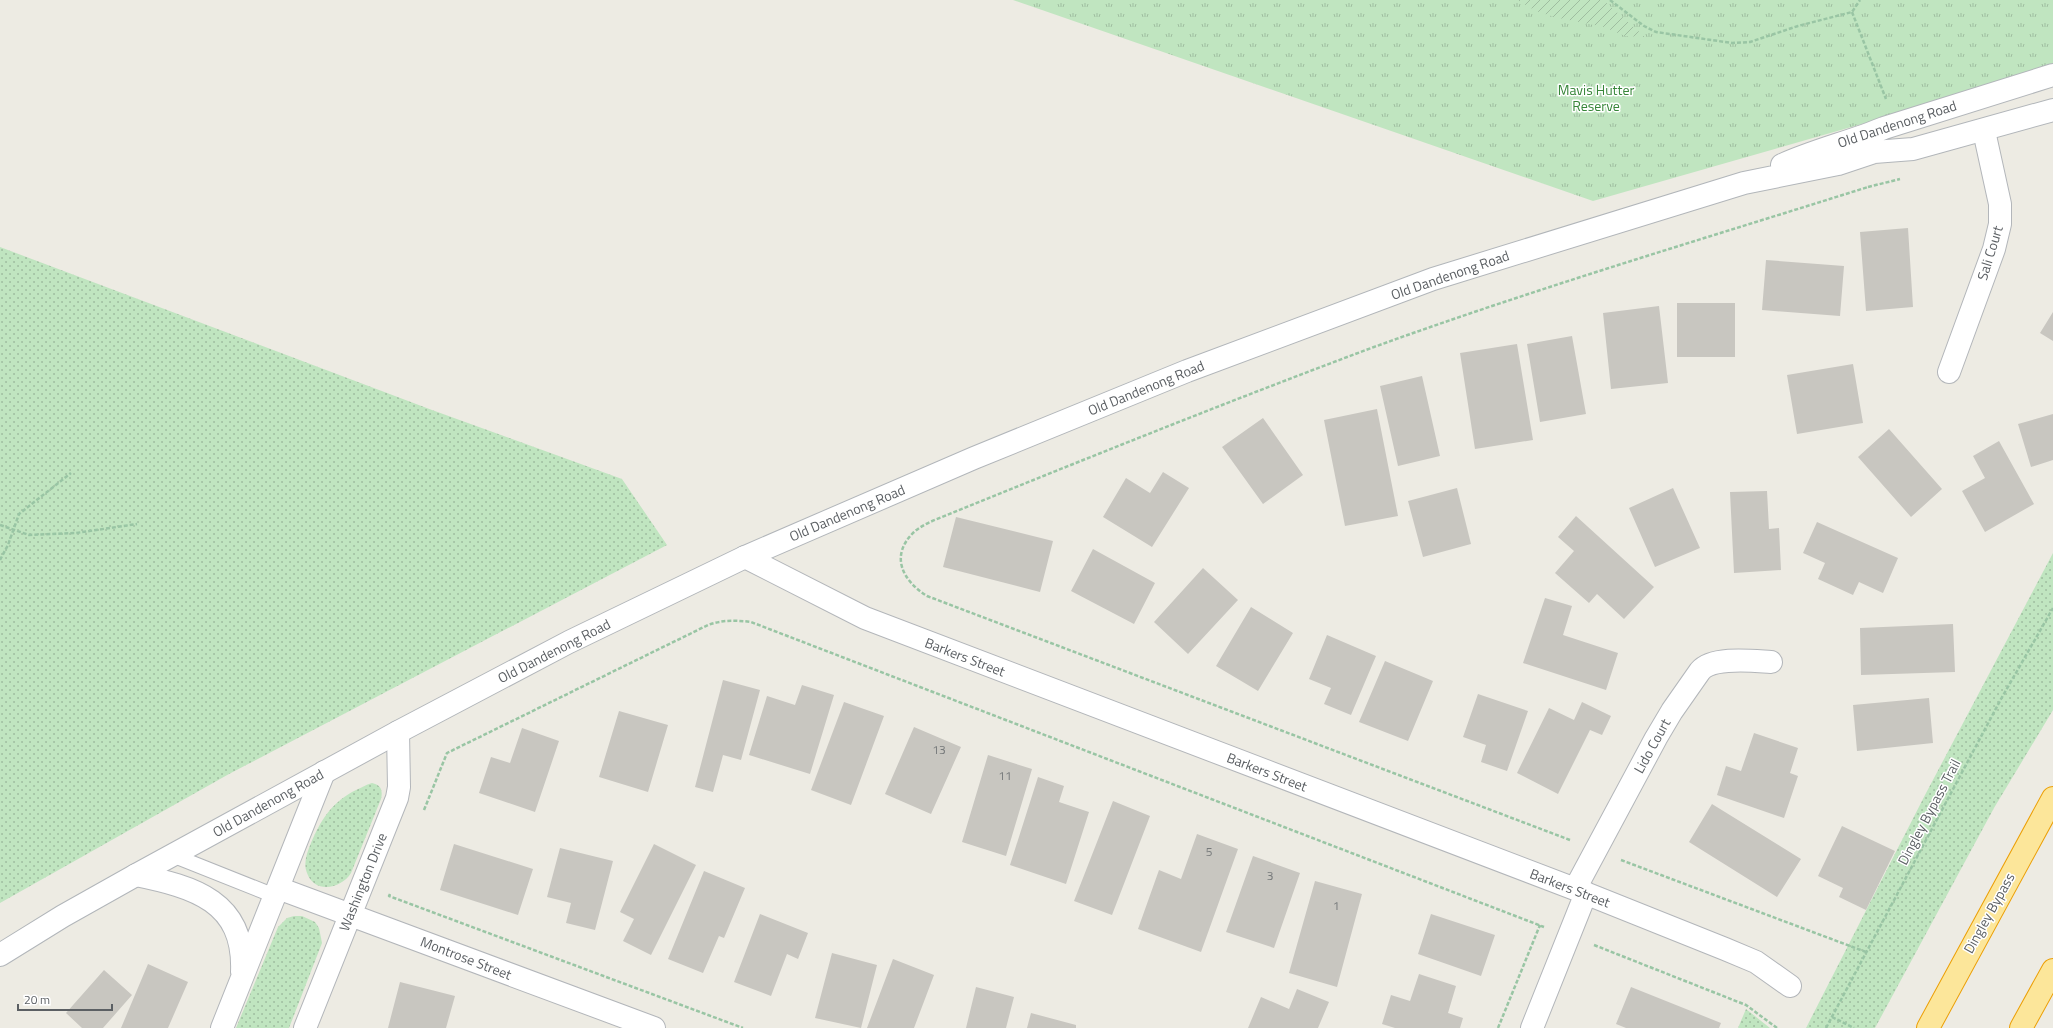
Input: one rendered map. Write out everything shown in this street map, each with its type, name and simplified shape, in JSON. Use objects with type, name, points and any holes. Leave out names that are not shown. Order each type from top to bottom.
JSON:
[{"type":"highway","name":"Dingley Bypass","points":[[1928,1028],[2053,798]]},
{"type":"highway","points":[[2021,1028],[2053,970]]},
{"type":"street","name":"Old Dandenong Road","points":[[1744,183],[1799,158],[1976,98],[2053,75]]},
{"type":"street","name":"Sali Court","points":[[1948,372],[1994,249],[2000,224],[2000,204],[1976,98]]},
{"type":"street","name":"Old Dandenong Road","points":[[0,955],[63,916],[172,855],[398,732],[569,642],[745,557],[974,458],[1202,366],[1433,279],[1744,183],[1838,164],[1874,152],[1913,149],[1984,131],[2053,110]]},
{"type":"street","name":"Barkers Street","points":[[745,557],[846,610],[1580,891],[1748,959],[1790,986]]},
{"type":"street","name":"Lido Court","points":[[1532,1028],[1569,936],[1580,891],[1595,850],[1664,723],[1703,668],[1709,664],[1723,662],[1771,662]]},
{"type":"street","name":"Washington Drive","points":[[304,1028],[397,798],[399,787],[398,732]]},
{"type":"street","points":[[222,1028],[324,772]]},
{"type":"street","points":[[136,875],[199,892],[218,906],[228,917],[239,939],[242,956],[241,981]]},
{"type":"street","name":"Montrose Street","points":[[276,892],[350,915],[654,1028]]},
{"type":"lane","points":[[172,855],[276,892]]},
{"type":"path","points":[[1610,0],[1644,26],[1656,32],[1732,44],[1750,42],[1798,26],[1852,12],[1860,0]]},
{"type":"path","points":[[1852,12],[1888,103]]},
{"type":"path","points":[[1866,952],[927,596],[916,589],[902,572],[901,563],[907,541],[923,526],[1192,416],[1376,346],[1583,276],[1868,187]]},
{"type":"path","points":[[0,560],[8,545],[19,514],[71,473]]},
{"type":"path","points":[[0,525],[29,535],[68,534],[136,524]]},
{"type":"path","name":"Dingley Bypass Trail","points":[[1826,1028],[2001,699],[2053,608]]},
{"type":"path","points":[[421,817],[447,753],[708,625],[716,622],[740,620],[758,625],[1746,1005],[1777,1028]]},
{"type":"path","points":[[392,888],[389,896],[743,1028]]},
{"type":"path","points":[[1498,1028],[1540,925]]},
{"type":"path","points":[[1832,1017],[1854,1028]]},
{"type":"green space","name":"Mavis Hutter Reserve","points":[[1013,0],[2053,0],[2053,63],[2051,70],[1593,201]]},
{"type":"green space","points":[[1517,0],[1603,0],[1645,37],[1625,36],[1604,27],[1554,17],[1536,11]]},
{"type":"green space","points":[[0,247],[432,410],[622,479],[667,545],[229,774],[0,903]]},
{"type":"green space","points":[[2053,553],[2053,710],[1994,808],[1875,1028],[1806,1028],[1925,795]]},
{"type":"green space","points":[[372,783],[381,788],[381,799],[351,873],[341,882],[329,887],[322,887],[316,884],[311,880],[307,873],[305,862],[319,827],[332,808],[344,797]]},
{"type":"green space","points":[[302,916],[315,922],[319,928],[322,943],[289,1028],[236,1028],[278,927],[287,918]]},
{"type":"green space","points":[[1746,1009],[1770,1028],[1738,1028]]},
{"type":"building","points":[[1908,228],[1913,307],[1866,311],[1860,232]]},
{"type":"building","points":[[1766,260],[1844,266],[1840,316],[1762,310]]},
{"type":"building","points":[[1677,303],[1735,303],[1735,357],[1677,357]]},
{"type":"building","points":[[1659,306],[1668,383],[1611,389],[1603,313]]},
{"type":"building","points":[[2053,312],[2053,341],[2040,333]]},
{"type":"building","points":[[1572,336],[1586,414],[1540,422],[1527,344]]},
{"type":"building","points":[[1517,344],[1533,440],[1475,449],[1460,353]]},
{"type":"building","points":[[1853,364],[1863,423],[1797,434],[1787,375]]},
{"type":"building","points":[[1422,376],[1440,456],[1398,466],[1380,386]]},
{"type":"building","points":[[1377,409],[1398,516],[1345,526],[1324,420]]},
{"type":"building","points":[[2053,414],[2053,460],[2031,467],[2018,424]]},
{"type":"building","points":[[1263,418],[1303,475],[1263,504],[1222,447]]},
{"type":"building","points":[[1889,429],[1942,489],[1911,517],[1858,457]]},
{"type":"building","points":[[1999,441],[2034,504],[1985,532],[1962,491],[1985,478],[1973,456]]},
{"type":"building","points":[[1163,472],[1189,488],[1152,547],[1103,517],[1126,478],[1150,493]]},
{"type":"building","points":[[1457,488],[1471,544],[1423,557],[1408,501]]},
{"type":"building","points":[[1673,488],[1700,548],[1655,567],[1629,508]]},
{"type":"building","points":[[1767,491],[1769,529],[1779,528],[1781,570],[1734,573],[1730,492]]},
{"type":"building","points":[[1576,516],[1654,587],[1624,619],[1597,594],[1589,603],[1555,573],[1574,551],[1558,537]]},
{"type":"building","points":[[956,517],[1053,541],[1040,592],[943,567]]},
{"type":"building","points":[[1817,522],[1898,558],[1883,593],[1859,582],[1853,595],[1818,579],[1825,563],[1803,553]]},
{"type":"building","points":[[1093,549],[1155,583],[1134,624],[1071,591]]},
{"type":"building","points":[[1203,568],[1238,600],[1188,654],[1154,622]]},
{"type":"building","points":[[1545,598],[1572,606],[1563,635],[1618,653],[1606,690],[1523,663]]},
{"type":"building","points":[[1251,607],[1293,633],[1258,691],[1216,666]]},
{"type":"building","points":[[1953,624],[1955,672],[1861,675],[1860,628]]},
{"type":"building","points":[[1327,635],[1376,656],[1351,715],[1324,704],[1331,688],[1309,679]]},
{"type":"building","points":[[1385,661],[1433,681],[1408,741],[1359,722]]},
{"type":"building","points":[[723,680],[760,690],[741,760],[723,755],[713,792],[695,787]]},
{"type":"building","points":[[802,685],[834,695],[810,774],[749,755],[767,696],[795,705]]},
{"type":"building","points":[[1478,694],[1528,711],[1507,771],[1481,762],[1486,745],[1463,737]]},
{"type":"building","points":[[1929,698],[1933,743],[1857,751],[1853,705]]},
{"type":"building","points":[[844,702],[884,716],[851,805],[811,790]]},
{"type":"building","points":[[1582,702],[1611,716],[1602,735],[1590,730],[1558,794],[1517,773],[1549,708],[1574,720]]},
{"type":"building","points":[[619,711],[668,725],[648,792],[599,777]]},
{"type":"building","points":[[914,727],[961,747],[931,814],[885,794]]},
{"type":"building","points":[[522,728],[559,741],[535,812],[479,793],[491,757],[510,763]]},
{"type":"building","points":[[1754,733],[1798,748],[1790,773],[1798,776],[1784,818],[1717,795],[1726,766],[1741,771]]},
{"type":"building","points":[[988,755],[1032,769],[1006,856],[962,842]]},
{"type":"building","points":[[1038,777],[1064,786],[1059,802],[1089,812],[1066,884],[1010,865]]},
{"type":"building","points":[[1113,801],[1150,816],[1112,915],[1074,901]]},
{"type":"building","points":[[1712,804],[1801,859],[1777,897],[1689,842]]},
{"type":"building","points":[[1842,826],[1895,851],[1866,910],[1839,897],[1843,888],[1818,876]]},
{"type":"building","points":[[1197,834],[1238,849],[1201,952],[1138,929],[1159,870],[1181,879]]},
{"type":"building","points":[[454,844],[533,869],[518,915],[440,890]]},
{"type":"building","points":[[654,844],[696,865],[651,955],[623,941],[634,919],[620,912]]},
{"type":"building","points":[[560,848],[613,861],[595,930],[566,923],[571,903],[547,897]]},
{"type":"building","points":[[1253,856],[1300,873],[1274,948],[1226,932]]},
{"type":"building","points":[[704,871],[745,888],[724,938],[719,936],[703,973],[668,959]]},
{"type":"building","points":[[1315,881],[1362,894],[1337,987],[1289,973]]},
{"type":"building","points":[[760,914],[808,933],[798,959],[787,954],[771,996],[734,982]]},
{"type":"building","points":[[1431,914],[1495,935],[1481,976],[1418,954]]},
{"type":"building","points":[[832,953],[877,965],[861,1028],[815,1018]]},
{"type":"building","points":[[893,959],[934,975],[914,1028],[867,1028]]},
{"type":"building","points":[[148,964],[188,982],[168,1028],[121,1028]]},
{"type":"building","points":[[104,970],[132,995],[103,1028],[82,1028],[66,1013]]},
{"type":"building","points":[[1419,974],[1456,986],[1448,1013],[1463,1018],[1460,1028],[1395,1028],[1382,1024],[1391,995],[1410,1001]]},
{"type":"building","points":[[400,982],[455,996],[446,1028],[388,1028]]},
{"type":"building","points":[[976,987],[1014,997],[1006,1028],[966,1028]]},
{"type":"building","points":[[1631,987],[1721,1023],[1719,1028],[1626,1028],[1616,1024]]},
{"type":"building","points":[[1297,989],[1329,1002],[1318,1028],[1248,1028],[1261,997],[1289,1009]]},
{"type":"building","points":[[1031,1013],[1076,1025],[1076,1028],[1027,1028]]}]
